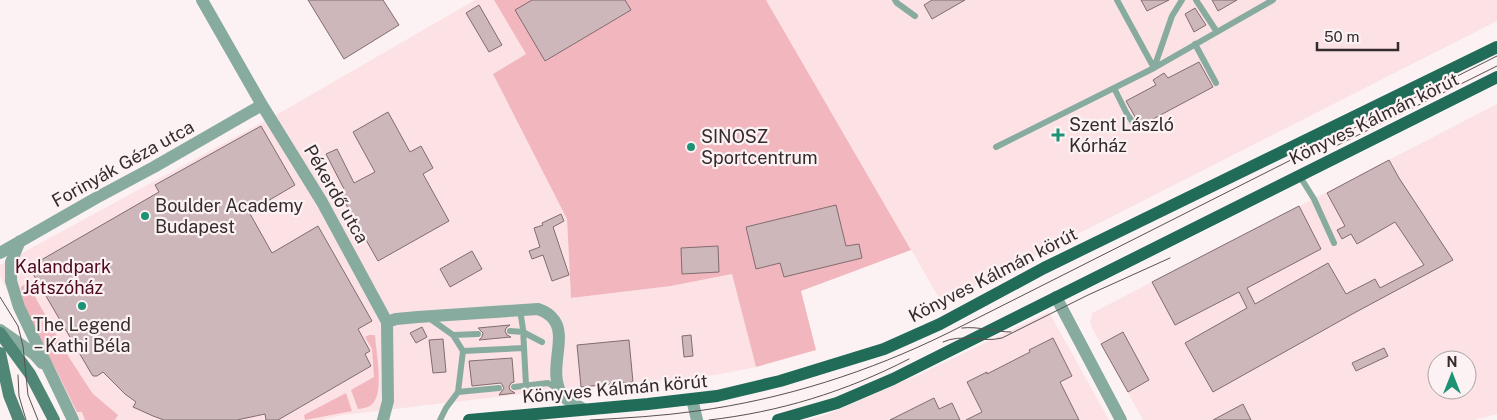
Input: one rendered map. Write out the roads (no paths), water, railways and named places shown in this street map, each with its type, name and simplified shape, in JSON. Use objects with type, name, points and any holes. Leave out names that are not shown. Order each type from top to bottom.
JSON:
[{"type":"main road","name":"Könyves Kálmán körút","points":[[469,420],[692,400],[717,396],[771,384],[884,349],[940,324],[1044,268],[1497,47]]},
{"type":"main road","name":"Könyves Kálmán körút","points":[[778,420],[837,403],[893,379],[1497,77]]},
{"type":"street","name":"Pékerdő utca","points":[[202,0],[262,105],[322,202],[387,322],[388,401],[383,420]]},
{"type":"street","name":"Forinyák Géza utca","points":[[0,253],[262,105]]},
{"type":"street","points":[[20,241],[11,262],[11,280],[19,307],[73,420]]},
{"type":"street","points":[[1056,297],[1121,420]]},
{"type":"street","points":[[387,322],[396,319],[538,309],[547,313],[555,321],[559,332],[556,378],[559,389],[565,398],[583,409]]},
{"type":"street","points":[[0,332],[34,354],[49,370]]},
{"type":"street","points":[[0,332],[30,374],[54,420]]},
{"type":"street","points":[[0,353],[9,396],[19,420]]},
{"type":"street","points":[[692,400],[697,420]]},
{"type":"lane","points":[[895,0],[915,16]]},
{"type":"lane","points":[[1117,0],[1154,68]]},
{"type":"lane","points":[[1154,68],[1172,16],[1182,0]]},
{"type":"lane","points":[[1196,0],[1217,32]]},
{"type":"lane","points":[[996,147],[1154,68],[1273,0]]},
{"type":"lane","points":[[1195,44],[1216,83]]},
{"type":"lane","points":[[1114,88],[1134,124]]},
{"type":"lane","points":[[1299,175],[1314,199],[1334,243]]},
{"type":"lane","points":[[520,310],[526,385]]},
{"type":"lane","points":[[428,317],[453,335],[463,351],[458,392],[440,420]]},
{"type":"lane","points":[[510,331],[523,332],[542,342]]},
{"type":"lane","points":[[453,335],[478,334]]},
{"type":"lane","points":[[463,351],[523,348]]},
{"type":"lane","points":[[514,387],[548,383],[559,389]]},
{"type":"lane","points":[[458,392],[498,388]]},
{"type":"tram line","points":[[590,420],[671,414],[730,406],[826,382],[888,360],[948,333],[1497,56]]},
{"type":"tram line","points":[[1336,146],[1497,66]]},
{"type":"tram line","points":[[943,342],[957,338],[1002,338],[1088,295],[1170,258]]},
{"type":"tram line","points":[[0,297],[18,326],[23,346],[28,395],[38,420]]},
{"type":"tram line","points":[[962,328],[1011,332]]},
{"type":"tram line","points":[[709,420],[761,412],[811,399],[861,381],[909,359]]},
{"type":"tram line","points":[[18,375],[19,396],[26,420]]},
{"type":"place","name":"Szent László Kórház","points":[[1058,135]]},
{"type":"place","name":"SINOSZ Sportcentrum","points":[[691,147]]},
{"type":"place","name":"Boulder Academy Budapest","points":[[145,216]]},
{"type":"place","name":"The Legend – Kathi Béla","points":[[82,306]]},
{"type":"park label","name":"Kalandpark Játszóház","points":[[63,277]]}]
